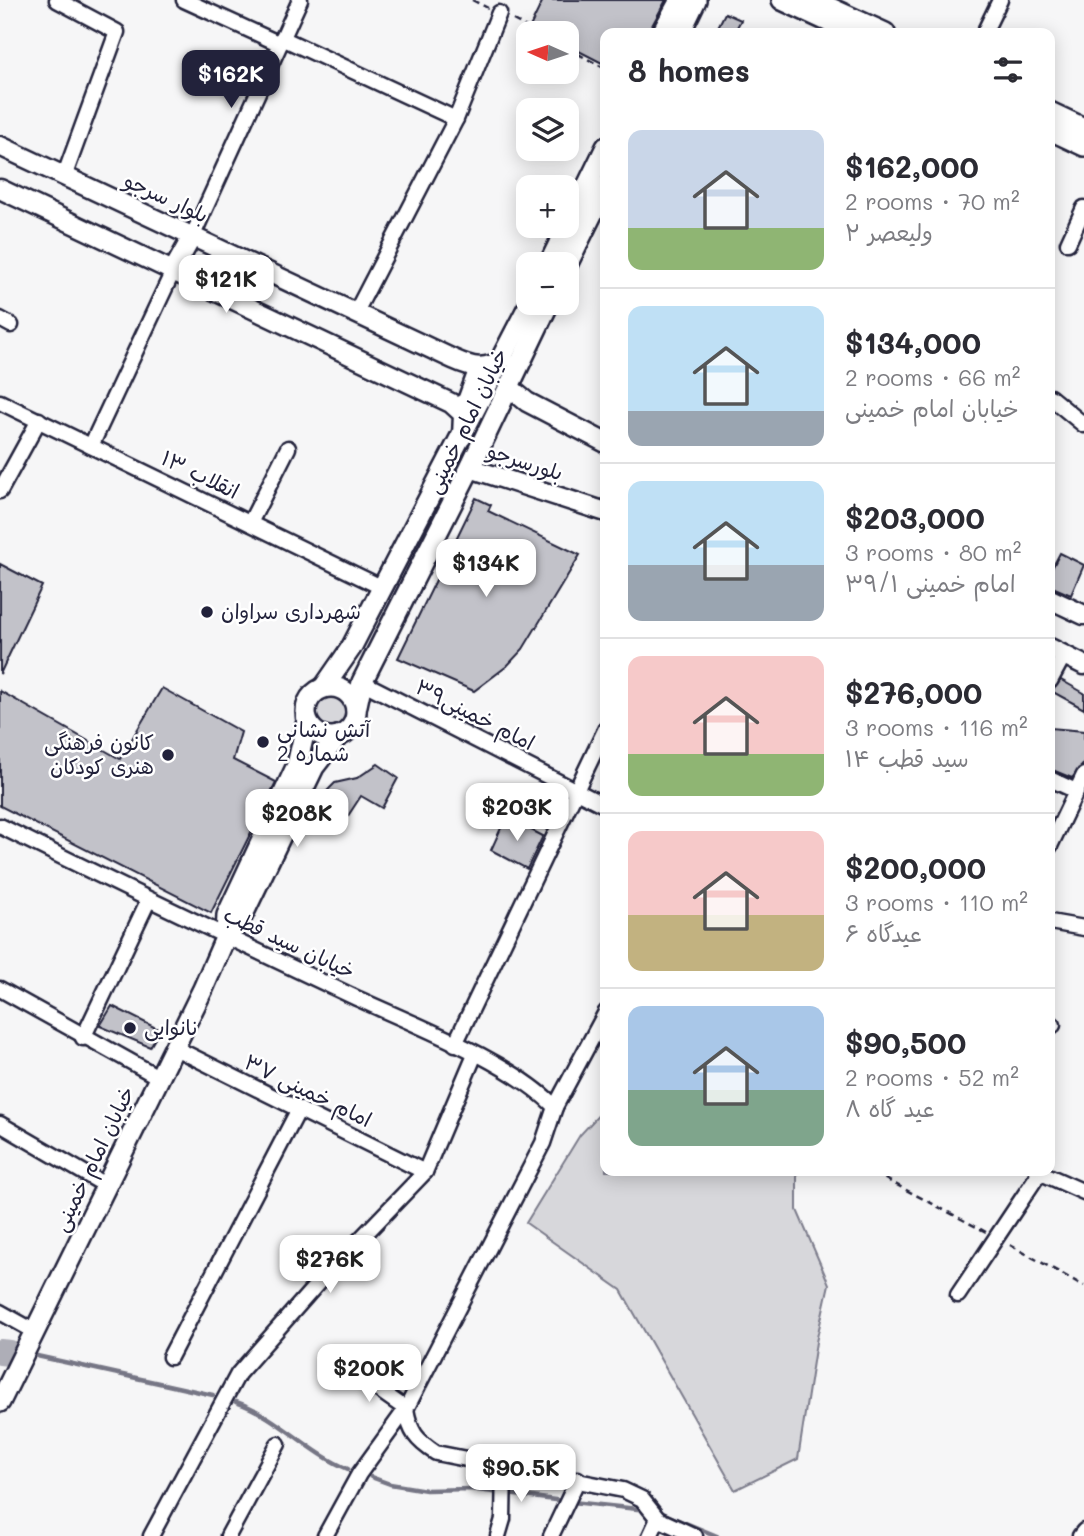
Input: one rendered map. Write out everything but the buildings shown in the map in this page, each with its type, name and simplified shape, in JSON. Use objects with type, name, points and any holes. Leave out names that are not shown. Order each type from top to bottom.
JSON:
[{"type":"main road","points":[[665,28],[680,0]]},
{"type":"main road","points":[[682,28],[696,0]]},
{"type":"main road","points":[[782,0],[842,28]]},
{"type":"main road","points":[[813,0],[874,28]]},
{"type":"main road","points":[[1055,114],[1084,128]]},
{"type":"main road","points":[[1055,132],[1084,146]]},
{"type":"main road","points":[[555,252],[600,159]]},
{"type":"main road","points":[[573,252],[600,198]]},
{"type":"main road","name":"خیابان امام خمینی","points":[[324,687],[344,661],[462,439],[524,315]]},
{"type":"main road","name":"خیابان امام خمینی","points":[[356,710],[362,682],[471,468],[543,315]]},
{"type":"main road","points":[[324,687],[345,691],[356,710],[351,726],[338,736],[323,736],[307,721],[309,699],[324,687]]},
{"type":"main road","name":"خیابان امام خمینی","points":[[226,936],[227,915],[297,765],[307,721]]},
{"type":"main road","name":"خیابان امام خمینی","points":[[0,1402],[160,1078],[226,936],[239,923],[314,767],[338,736]]},
{"type":"street","points":[[184,0],[456,119]]},
{"type":"street","points":[[91,446],[300,0]]},
{"type":"street","points":[[986,28],[1000,0]]},
{"type":"street","points":[[63,1],[117,32],[64,177]]},
{"type":"street","points":[[356,312],[456,119],[499,13]]},
{"type":"street","name":"بلوار سرجو","points":[[0,146],[453,359],[479,368]]},
{"type":"street","points":[[0,189],[174,269],[459,407],[464,422],[462,439]]},
{"type":"street","points":[[1068,243],[1084,208]]},
{"type":"street","points":[[459,407],[467,401],[479,368],[489,367],[503,358]]},
{"type":"street","points":[[509,387],[527,402],[600,440]]},
{"type":"street","points":[[1055,400],[1077,412],[1084,425]]},
{"type":"street","name":"انقلاب ۱۳","points":[[0,402],[381,587]]},
{"type":"street","points":[[1055,412],[1077,412]]},
{"type":"street","points":[[0,491],[39,420]]},
{"type":"street","points":[[250,523],[288,449]]},
{"type":"street","name":"بلورسرجو","points":[[471,468],[600,510]]},
{"type":"street","points":[[1055,601],[1084,615]]},
{"type":"street","points":[[1057,651],[1084,665]]},
{"type":"street","name":"امام خمینی۳۹","points":[[362,682],[600,803]]},
{"type":"street","points":[[455,1044],[600,740]]},
{"type":"street","points":[[1055,835],[1084,775]]},
{"type":"street","points":[[1055,781],[1076,791]]},
{"type":"street","name":"خیابان سید قطب","points":[[2,830],[475,1054],[542,1094],[555,1107]]},
{"type":"street","points":[[83,1038],[148,901]]},
{"type":"street","points":[[1055,923],[1084,928]]},
{"type":"street","points":[[0,989],[83,1038],[160,1078]]},
{"type":"street","points":[[325,1536],[359,1474],[406,1409],[543,1143],[555,1107],[600,1023]]},
{"type":"street","name":"امام خمینی ۳۷","points":[[173,1047],[425,1172]]},
{"type":"street","points":[[150,1536],[238,1374],[318,1283],[403,1198],[425,1172],[475,1054]]},
{"type":"street","points":[[170,1357],[299,1110]]},
{"type":"street","points":[[0,1124],[105,1185]]},
{"type":"street","points":[[958,1295],[1036,1176]]},
{"type":"street","points":[[1050,1176],[1084,1192]]},
{"type":"street","points":[[0,1312],[34,1331]]},
{"type":"street","points":[[352,1371],[406,1409],[409,1430],[416,1440],[436,1453],[578,1479],[633,1495],[642,1499],[658,1519],[695,1536]]},
{"type":"street","points":[[229,1536],[278,1444]]},
{"type":"street","points":[[498,1536],[503,1519],[504,1467]]},
{"type":"street","points":[[551,1536],[578,1479]]},
{"type":"street","points":[[650,1536],[658,1519]]},
{"type":"street","points":[[1080,1536],[1084,1531]]},
{"type":"path","points":[[579,54],[600,66]]},
{"type":"path","points":[[880,1176],[1084,1286]]},
{"type":"shaded area","points":[[330,695],[342,700],[347,712],[342,724],[330,729],[318,724],[313,712],[318,700]]},
{"type":"shaded area","points":[[600,1113],[600,1176],[797,1176],[797,1210],[829,1284],[816,1342],[798,1459],[735,1490],[621,1290],[526,1223],[580,1135]]},
{"type":"waterway","points":[[0,1352],[10,1353]]},
{"type":"waterway","points":[[37,1356],[213,1395]]},
{"type":"waterway","points":[[236,1402],[265,1416],[333,1462],[348,1469]]},
{"type":"waterway","points":[[371,1477],[390,1484],[426,1490],[470,1489],[563,1501]]},
{"type":"waterway","points":[[572,1502],[647,1510]]},
{"type":"waterway","points":[[659,1512],[717,1536]]},
{"type":"place","name":"شهرداری سراوان","points":[[207,612]]},
{"type":"place","name":"آتش نشانی شماره 2","points":[[263,742]]},
{"type":"place","name":"کانون فرهنگی هنری کودکان","points":[[168,755]]},
{"type":"place","name":"نانوایی","points":[[130,1028]]}]
